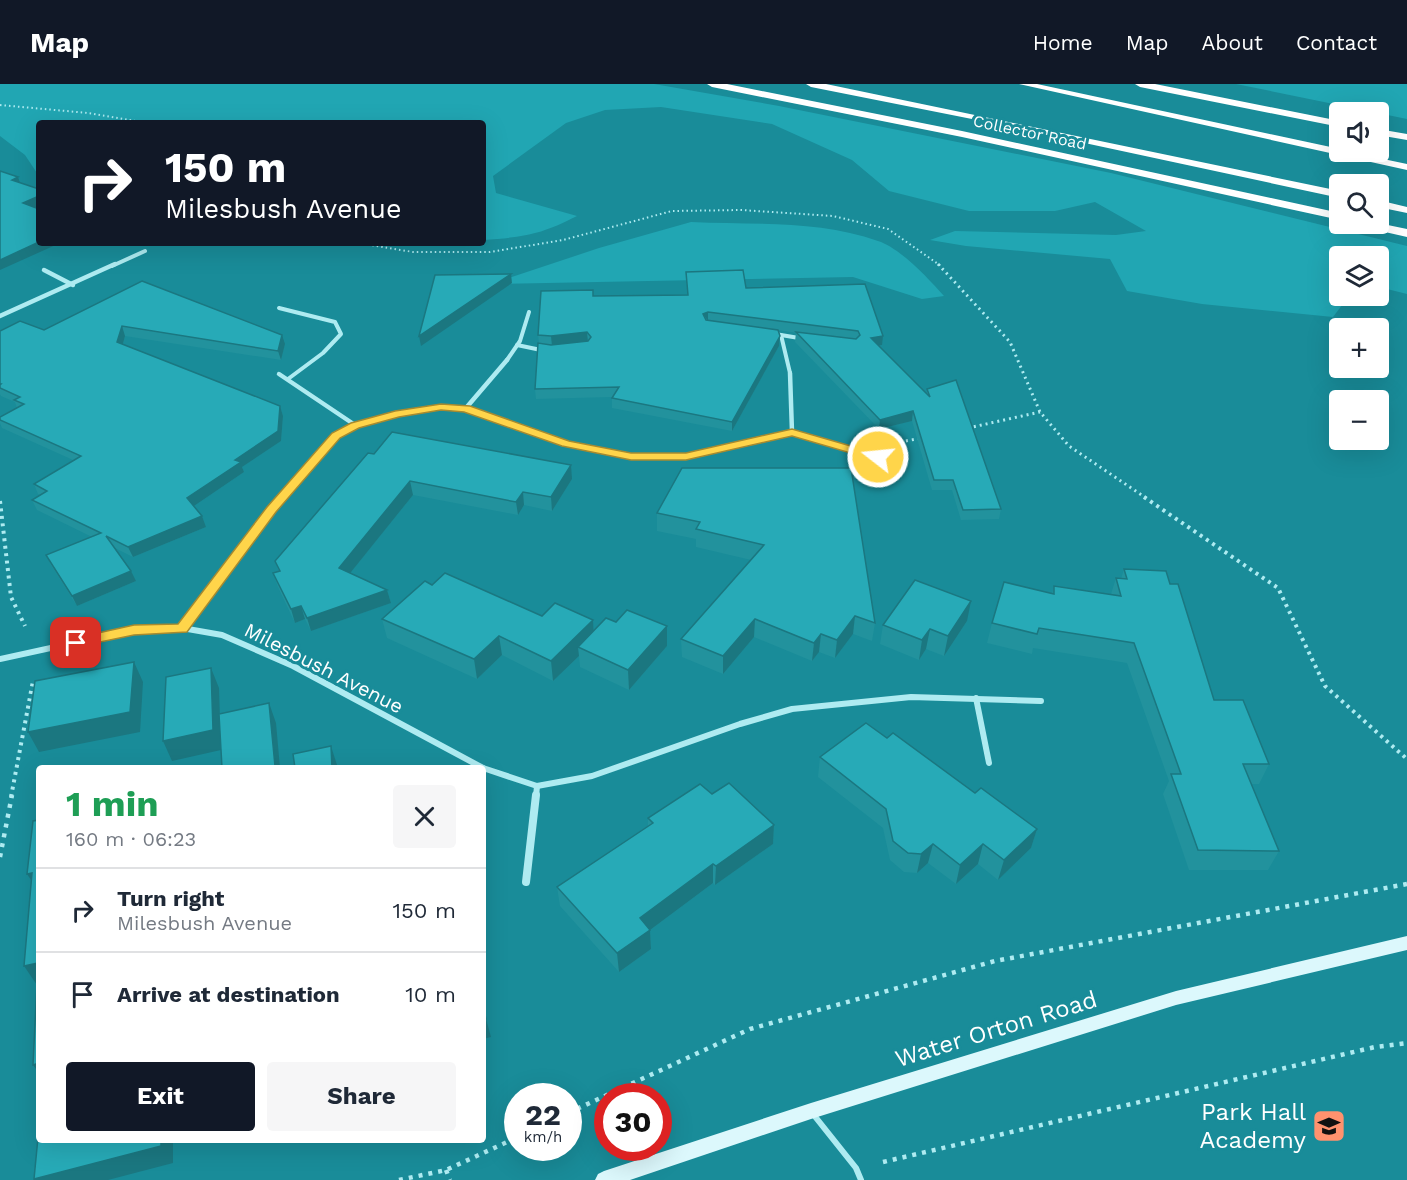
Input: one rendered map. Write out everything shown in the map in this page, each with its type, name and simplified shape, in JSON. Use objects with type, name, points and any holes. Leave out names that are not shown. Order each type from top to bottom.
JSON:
[{"type":"highway","name":"Collector Road","points":[[712,84],[962,134],[1329,215]]},
{"type":"highway","name":"Collector Road","points":[[811,84],[1329,193]]},
{"type":"highway","points":[[1024,84],[1407,166]]},
{"type":"highway","points":[[1140,84],[1329,122]]},
{"type":"highway","points":[[1389,134],[1407,137]]},
{"type":"highway","points":[[1389,206],[1407,210]]},
{"type":"highway","points":[[1389,229],[1407,233]]},
{"type":"main road","name":"Water Orton Road","points":[[604,1180],[811,1112],[1176,998],[1407,943]]},
{"type":"street","points":[[0,316],[145,251]]},
{"type":"street","points":[[44,270],[73,285]]},
{"type":"street","points":[[466,408],[507,360]]},
{"type":"street","points":[[790,373],[792,432]]},
{"type":"street","points":[[279,374],[355,425]]},
{"type":"street","points":[[182,628],[272,510],[336,435],[355,425],[399,414],[441,407],[466,408],[566,444],[631,456],[686,456],[792,432],[878,457]]},
{"type":"street","name":"Milesbush Avenue","points":[[0,659],[134,630],[182,628],[222,635],[293,666],[477,765]]},
{"type":"street","name":"Milesbush Avenue","points":[[486,769],[537,786],[592,776],[740,724],[792,709],[911,697],[1041,701]]},
{"type":"street","points":[[976,698],[989,763]]},
{"type":"street","points":[[526,882],[537,786]]},
{"type":"lane","points":[[279,308],[335,322],[341,334],[323,353],[288,379]]},
{"type":"lane","points":[[507,360],[518,345],[529,312]]},
{"type":"lane","points":[[770,334],[803,338]]},
{"type":"lane","points":[[781,335],[790,373]]},
{"type":"lane","points":[[518,345],[549,350]]},
{"type":"lane","points":[[811,1112],[856,1168],[861,1180]]},
{"type":"path","points":[[0,105],[88,113],[129,120]]},
{"type":"path","points":[[377,246],[413,252],[490,252],[563,240],[672,211],[741,210],[833,216],[888,230],[941,266],[1010,342],[1040,412],[1069,446],[1278,588],[1325,686],[1407,759]]},
{"type":"path","points":[[959,430],[1040,412]]},
{"type":"path","points":[[878,457],[890,444],[924,437]]},
{"type":"path","points":[[582,1107],[750,1029],[995,961],[1407,884]]},
{"type":"path","points":[[856,1168],[1375,1047],[1407,1043]]},
{"type":"path","points":[[399,1180],[446,1170],[504,1143]]},
{"type":"path","points":[[446,1170],[450,1180]]},
{"type":"shaded area","points":[[0,84],[654,84],[779,106],[1111,173],[1329,227],[1329,234],[1358,234],[1407,246],[1407,294],[1389,290],[1389,246],[1329,246],[1329,306],[1341,306],[1333,317],[1202,304],[1127,291],[1110,259],[966,246],[930,240],[955,231],[1116,235],[1146,231],[1095,202],[1055,211],[969,211],[889,191],[852,160],[772,124],[661,107],[605,110],[566,123],[493,176],[496,193],[577,216],[542,231],[510,238],[486,240],[486,120],[36,120],[36,172],[25,155],[0,136]]},
{"type":"shaded area","points":[[1236,84],[1407,84],[1407,119],[1389,115],[1389,102],[1329,103]]},
{"type":"shaded area","points":[[691,222],[785,225],[856,234],[878,241],[895,250],[944,296],[922,299],[853,277],[491,284],[599,248]]},
{"type":"building","points":[[0,171],[18,177],[12,180],[36,188],[36,197],[23,203],[36,208],[36,243],[0,260]]},
{"type":"building","points":[[743,270],[746,288],[865,284],[883,336],[871,338],[930,397],[927,389],[956,380],[1001,509],[963,510],[953,480],[934,480],[913,411],[880,420],[796,332],[856,339],[860,335],[858,331],[708,312],[703,314],[706,320],[778,330],[780,336],[732,422],[612,398],[619,387],[535,389],[538,343],[551,345],[588,341],[591,337],[587,332],[538,335],[541,291],[593,290],[593,296],[688,295],[686,272]]},
{"type":"building","points":[[511,274],[419,336],[435,275]]},
{"type":"building","points":[[142,281],[282,335],[278,351],[122,326],[117,342],[280,406],[278,431],[235,460],[241,462],[187,498],[202,516],[128,547],[106,536],[131,571],[72,596],[46,555],[101,533],[32,500],[47,491],[34,484],[81,456],[0,420],[0,417],[24,404],[14,400],[20,397],[0,388],[0,331],[20,321],[44,330]]},
{"type":"building","points":[[392,432],[571,465],[551,497],[523,492],[516,502],[410,481],[339,568],[387,590],[307,618],[301,606],[291,609],[273,573],[280,571],[275,561],[368,453],[374,454]]},
{"type":"building","points":[[682,468],[851,468],[875,623],[855,616],[837,640],[821,634],[814,643],[755,619],[723,656],[681,639],[764,545],[696,529],[700,522],[657,513]]},
{"type":"building","points":[[1124,569],[1166,571],[1170,584],[1178,584],[1214,700],[1243,700],[1269,764],[1243,764],[1279,851],[1198,850],[1171,774],[1181,774],[1134,643],[1039,628],[1037,634],[992,623],[1004,582],[1054,594],[1054,586],[1121,596],[1116,578],[1127,579]]},
{"type":"building","points":[[445,573],[542,616],[555,603],[593,620],[551,661],[499,636],[474,659],[382,619],[425,581],[432,585]]},
{"type":"building","points":[[915,580],[971,601],[948,636],[930,629],[922,640],[883,625]]},
{"type":"building","points":[[627,610],[667,626],[628,670],[578,647],[606,618],[616,622]]},
{"type":"building","points":[[134,662],[130,712],[28,732],[35,681]]},
{"type":"building","points":[[211,668],[213,730],[163,741],[166,677]]},
{"type":"building","points":[[269,703],[275,765],[222,765],[219,714]]},
{"type":"building","points":[[866,723],[887,738],[893,733],[975,793],[981,788],[1037,829],[1004,860],[983,844],[960,865],[933,844],[921,854],[908,853],[893,841],[886,809],[820,757]]},
{"type":"building","points":[[331,746],[332,765],[295,765],[293,754]]},
{"type":"building","points":[[729,783],[774,825],[716,866],[713,864],[640,918],[650,930],[617,953],[557,887],[653,823],[648,818],[700,784],[712,794]]},
{"type":"building","points":[[36,820],[36,963],[24,966],[32,873],[27,874],[33,821]]},
{"type":"building","points":[[36,1004],[36,1064],[33,1065]]},
{"type":"building","points":[[37,1143],[161,1143],[161,1146],[34,1179]]},
{"type":"place","name":"Park Hall Academy","points":[[1329,1126]]},
{"type":"route","points":[[76,643],[134,630],[182,628],[272,510],[336,435],[355,425],[399,414],[441,407],[466,408],[566,444],[631,456],[686,456],[792,432],[878,457]]}]
